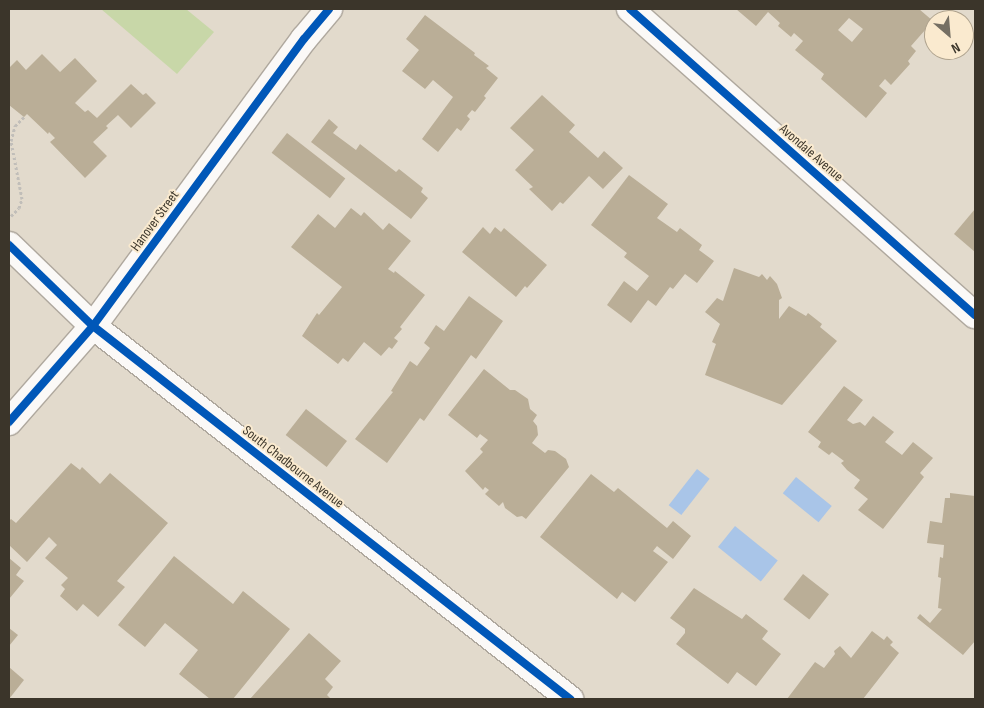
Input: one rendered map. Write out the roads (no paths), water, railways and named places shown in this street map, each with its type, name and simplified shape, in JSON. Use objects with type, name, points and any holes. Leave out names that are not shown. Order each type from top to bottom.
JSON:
[{"type":"street","name":"Avondale Avenue","points":[[630,9],[975,315]]},
{"type":"street","name":"Hanover Street","points":[[9,422],[93,326],[323,15]]},
{"type":"street","name":"South Chadbourne Avenue","points":[[9,245],[93,326],[570,699]]},
{"type":"water","points":[[697,469],[710,479],[681,515],[669,505]]},
{"type":"water","points":[[796,477],[832,506],[819,522],[783,493]]},
{"type":"water","points":[[735,526],[778,561],[761,582],[718,547]]}]
